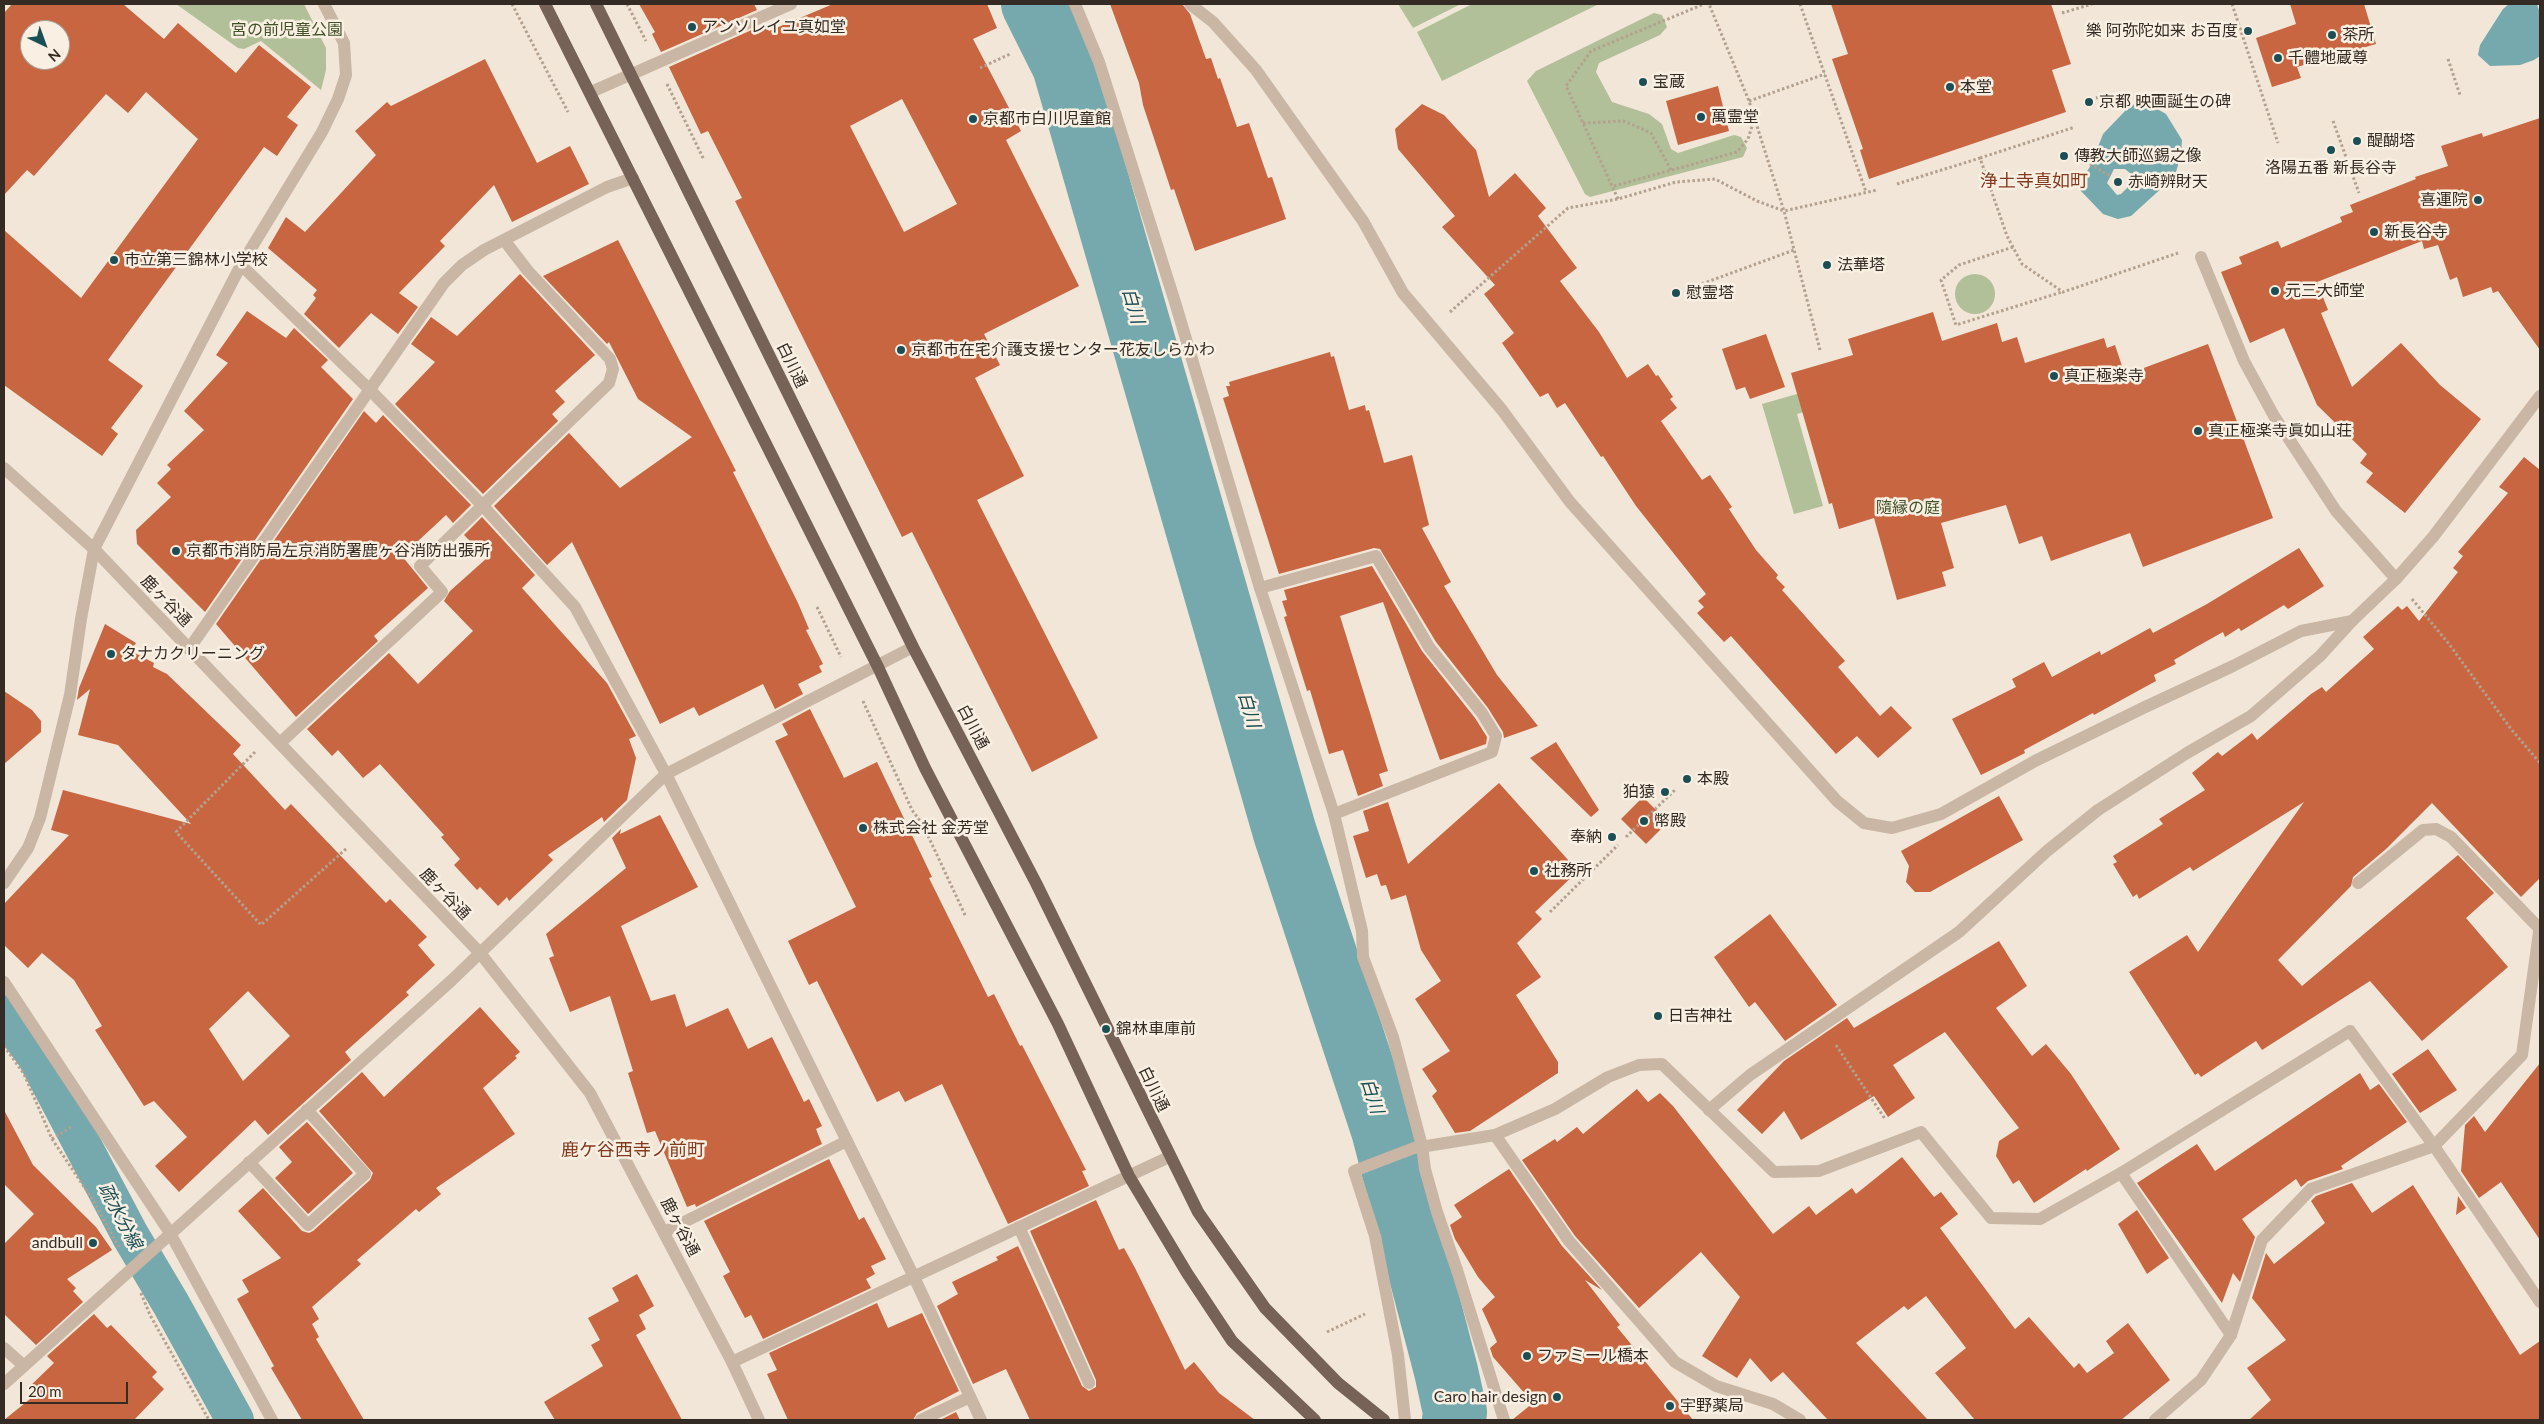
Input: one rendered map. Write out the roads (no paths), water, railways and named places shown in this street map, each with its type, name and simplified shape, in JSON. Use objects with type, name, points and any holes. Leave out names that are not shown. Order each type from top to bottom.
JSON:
[{"type":"main road","points":[[545,4],[591,92],[878,667],[925,768],[1058,1024],[1129,1176],[1232,1341],[1315,1420]]},
{"type":"main road","name":"白川通","points":[[596,4],[913,648],[1036,883],[1198,1212],[1265,1308],[1338,1383],[1384,1420]]},
{"type":"street","points":[[4,883],[28,848],[40,818],[70,694],[94,549],[241,265],[322,132],[338,99],[346,75],[344,43],[324,4]]},
{"type":"street","points":[[591,92],[791,4]]},
{"type":"street","points":[[1074,4],[1099,62],[1133,167],[1260,588],[1334,814],[1362,931],[1363,957],[1393,1037],[1418,1147],[1504,1420]]},
{"type":"street","points":[[1190,4],[1213,22],[1256,70],[1363,221],[1403,293],[1431,329],[1502,410],[1570,502],[1837,801],[1864,823],[1892,828],[1941,814],[2035,761],[2233,666],[2301,631],[2352,620]]},
{"type":"street","points":[[189,649],[444,283],[462,264],[504,240],[607,187],[633,178]]},
{"type":"street","points":[[276,739],[442,592],[420,566],[609,383],[613,369],[610,360],[528,272],[504,240]]},
{"type":"street","points":[[2202,257],[2244,361],[2274,416],[2336,511],[2396,579]]},
{"type":"street","points":[[241,265],[370,390],[483,506],[575,607],[666,774],[848,1141],[981,1420]]},
{"type":"street","points":[[1709,1110],[1750,1075],[1959,932],[2047,851],[2098,810],[2187,753],[2251,716],[2320,656],[2352,620],[2396,579],[2433,537],[2540,396]]},
{"type":"street","name":"鹿ヶ谷通","points":[[4,468],[94,549],[480,953],[590,1093],[732,1362],[759,1420]]},
{"type":"street","points":[[1260,588],[1376,556],[1429,647],[1482,713],[1496,736],[1492,752],[1334,814]]},
{"type":"street","points":[[4,1384],[480,953],[666,774],[913,648]]},
{"type":"street","points":[[2155,1420],[2201,1380],[2232,1335],[2262,1240],[2311,1189],[2434,1146],[2522,1055],[2539,926],[2451,837],[2436,829],[2423,830],[2358,882]]},
{"type":"street","points":[[4,982],[170,1233],[272,1420]]},
{"type":"street","points":[[1405,1420],[1401,1401],[1398,1355],[1375,1236],[1354,1171],[1418,1147],[1495,1135],[1555,1109],[1608,1077],[1639,1065],[1662,1064],[1774,1172],[1819,1171],[1921,1132],[1990,1218],[2040,1219],[2121,1173],[2350,1031],[2434,1146],[2540,1302]]},
{"type":"street","points":[[249,1162],[308,1225],[344,1193],[365,1174],[307,1110]]},
{"type":"street","points":[[1495,1135],[1569,1241],[1675,1362],[1716,1386],[1773,1404],[1800,1420]]},
{"type":"street","points":[[664,1232],[848,1141]]},
{"type":"street","points":[[732,1362],[1169,1156]]},
{"type":"street","points":[[2121,1173],[2232,1335]]},
{"type":"street","points":[[1019,1227],[1089,1383]]},
{"type":"street","points":[[4,1348],[24,1366]]},
{"type":"street","points":[[920,1420],[970,1397]]},
{"type":"water","points":[[2509,4],[2537,4],[2540,13],[2540,56],[2520,65],[2490,66],[2478,55],[2480,45],[2503,9]]},
{"type":"water","points":[[2137,102],[2152,106],[2166,114],[2182,140],[2181,154],[2175,176],[2131,216],[2118,219],[2103,214],[2080,190],[2081,181],[2091,165],[2103,134],[2125,111]],"holes":[[[2114,169],[2125,169],[2131,174],[2130,185],[2121,194],[2117,195],[2107,183]]]},
{"type":"waterway","name":"白川","points":[[1033,4],[1064,66],[1285,833],[1383,1130],[1446,1371],[1455,1412],[1454,1420]]},
{"type":"waterway","name":"疏水分線","points":[[4,1014],[35,1055],[130,1235],[171,1304],[235,1420]]},
{"type":"place","name":"アンソレイユ真如堂","points":[[692,27]]},
{"type":"place","name":"樂 阿弥陀如来 お百度","points":[[2248,31]]},
{"type":"place","name":"茶所","points":[[2332,35]]},
{"type":"place","name":"千體地蔵尊","points":[[2278,58]]},
{"type":"place","name":"宝蔵","points":[[1643,82]]},
{"type":"place","name":"本堂","points":[[1950,87]]},
{"type":"place","name":"京都 映画誕生の碑","points":[[2089,102]]},
{"type":"place","name":"萬霊堂","points":[[1701,117]]},
{"type":"place","name":"京都市白川児童館","points":[[973,119]]},
{"type":"place","name":"醍醐塔","points":[[2357,141]]},
{"type":"place","name":"洛陽五番 新長谷寺","points":[[2331,150]]},
{"type":"place","name":"傳教大師巡錫之像","points":[[2064,156]]},
{"type":"place","name":"赤崎辨財天","points":[[2118,182]]},
{"type":"place","name":"喜運院","points":[[2478,200]]},
{"type":"place","name":"新長谷寺","points":[[2374,232]]},
{"type":"place","name":"市立第三錦林小学校","points":[[114,260]]},
{"type":"place","name":"法華塔","points":[[1827,265]]},
{"type":"place","name":"元三大師堂","points":[[2275,291]]},
{"type":"place","name":"慰霊塔","points":[[1676,293]]},
{"type":"place","name":"京都市在宅介護支援センター花友しらかわ","points":[[901,350]]},
{"type":"place","name":"真正極楽寺","points":[[2054,376]]},
{"type":"place","name":"真正極楽寺眞如山荘","points":[[2198,431]]},
{"type":"place","name":"京都市消防局左京消防署鹿ヶ谷消防出張所","points":[[176,551]]},
{"type":"place","name":"タナカクリーニング","points":[[111,654]]},
{"type":"place","name":"本殿","points":[[1687,779]]},
{"type":"place","name":"狛猿","points":[[1665,792]]},
{"type":"place","name":"幣殿","points":[[1644,821]]},
{"type":"place","name":"株式会社 金芳堂","points":[[863,828]]},
{"type":"place","name":"奉納","points":[[1612,837]]},
{"type":"place","name":"社務所","points":[[1534,871]]},
{"type":"place","name":"日吉神社","points":[[1658,1016]]},
{"type":"place","name":"錦林車庫前","points":[[1106,1029]]},
{"type":"place","name":"andbull","points":[[93,1243]]},
{"type":"place","name":"ファミール橋本","points":[[1527,1356]]},
{"type":"place","name":"Caro hair design","points":[[1557,1397]]},
{"type":"place","name":"宇野薬局","points":[[1670,1406]]},
{"type":"district","name":"浄土寺真如町","points":[[2034,181]]},
{"type":"district","name":"鹿ケ谷西寺ノ前町","points":[[633,1150]]},
{"type":"park label","name":"宮の前児童公園","points":[[287,30]]},
{"type":"park label","name":"隨縁の庭","points":[[1908,508]]}]
